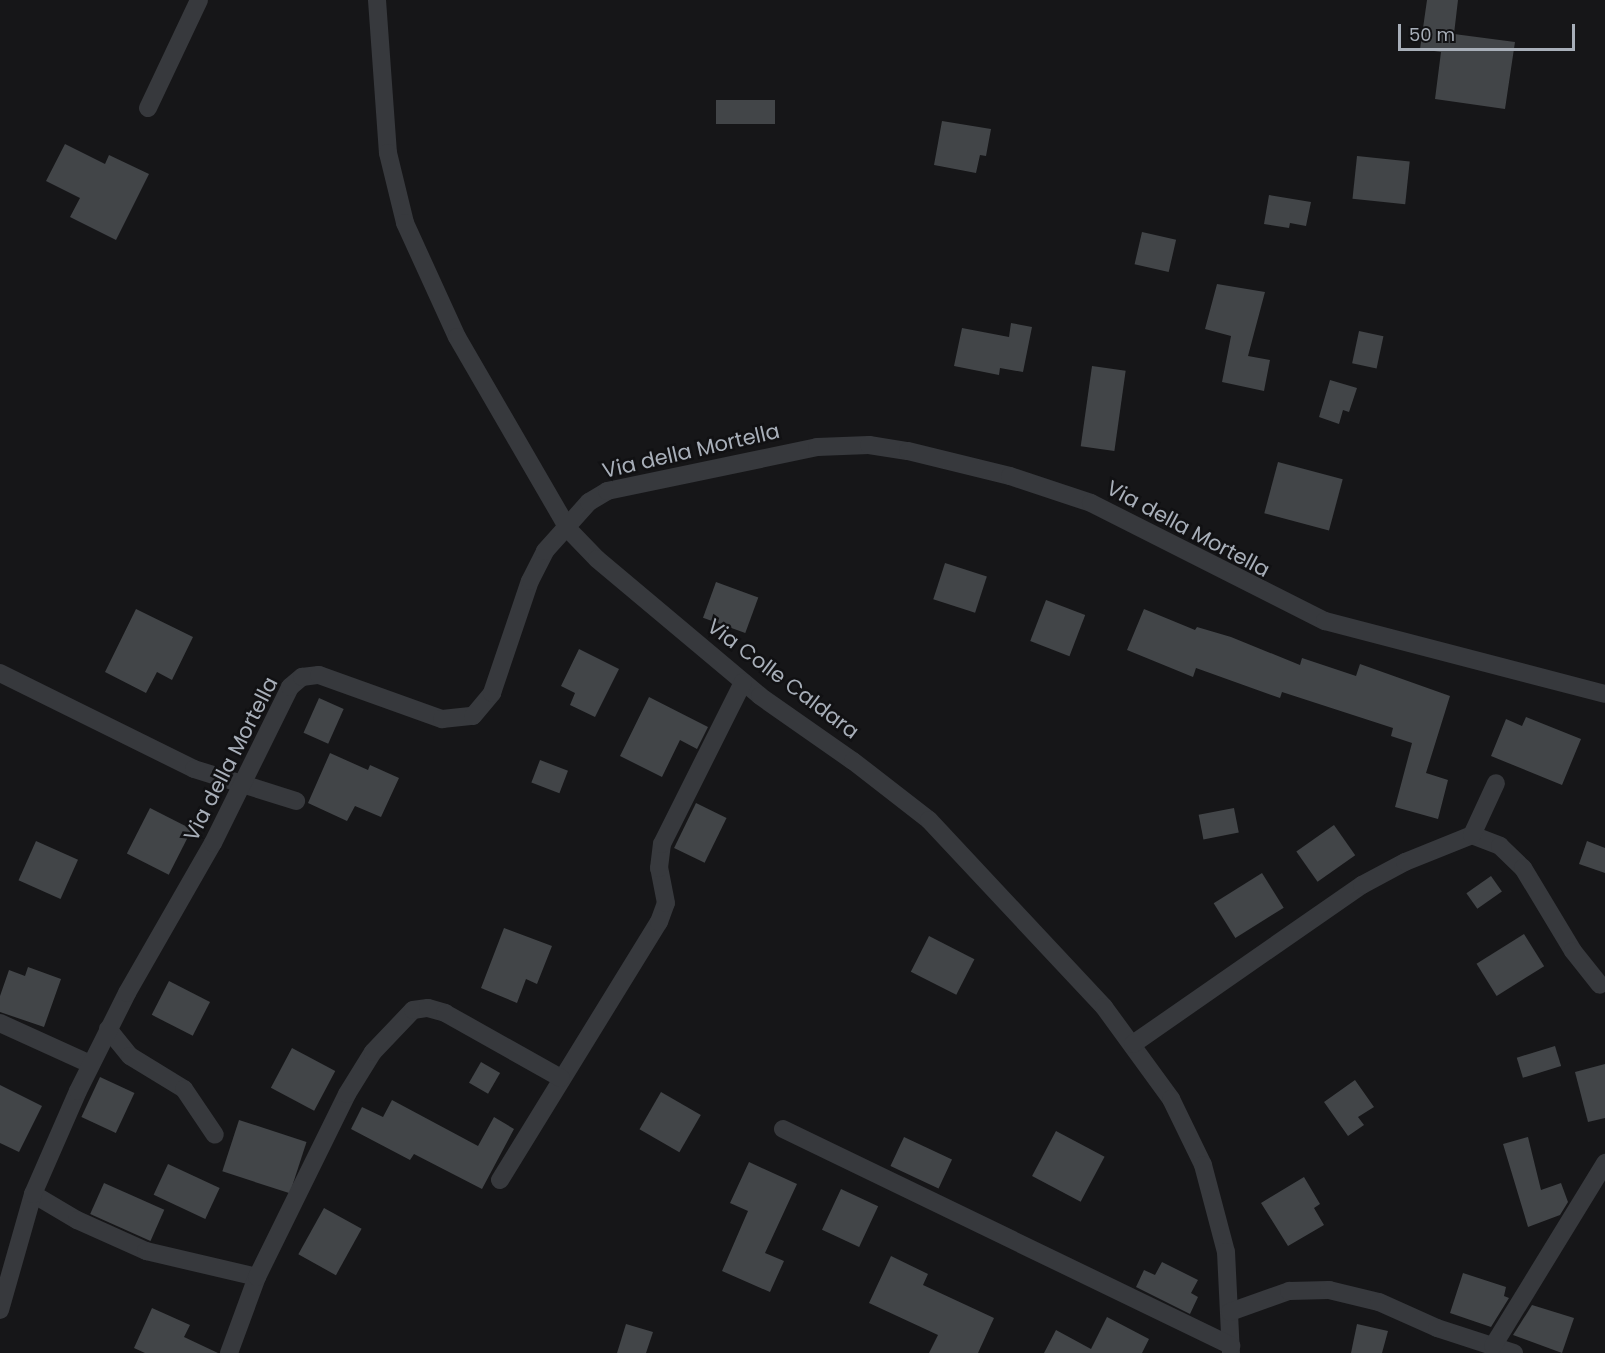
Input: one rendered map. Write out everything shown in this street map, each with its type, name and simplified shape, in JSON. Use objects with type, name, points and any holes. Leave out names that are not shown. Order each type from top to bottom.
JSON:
[{"type":"street","points":[[148,108],[199,0]]},
{"type":"street","name":"Via Colle Caldara","points":[[376,0],[388,153],[405,223],[457,337],[566,525],[589,552],[743,682],[928,820],[1065,963],[1132,1044],[1179,1111],[1203,1165],[1224,1241],[1231,1350]]},
{"type":"street","name":"Via della Mortella","points":[[0,1310],[33,1194],[90,1064],[205,858],[286,693],[302,677],[337,678],[442,719],[466,720],[480,712],[492,693],[535,570],[566,525],[590,502],[619,487],[800,449],[826,446],[891,448],[1010,476],[1091,502],[1156,533],[1273,598],[1350,630],[1605,694]]},
{"type":"street","points":[[0,674],[194,769],[240,786],[296,801]]},
{"type":"street","points":[[500,1180],[662,918],[666,898],[659,868],[662,844],[743,682]]},
{"type":"street","points":[[1132,1044],[1362,885],[1405,862],[1472,835],[1496,783]]},
{"type":"street","points":[[1472,835],[1500,846],[1523,868],[1573,951],[1600,985]]},
{"type":"street","points":[[229,1353],[257,1277],[360,1071],[413,1010],[428,1008],[445,1013],[561,1078]]},
{"type":"street","points":[[0,1023],[90,1064]]},
{"type":"street","points":[[108,1029],[130,1056],[184,1089],[215,1135]]},
{"type":"street","points":[[783,1129],[1231,1350]]},
{"type":"street","points":[[1493,1346],[1605,1163]]},
{"type":"street","points":[[33,1194],[137,1247],[257,1277]]},
{"type":"street","points":[[1230,1312],[1289,1292],[1329,1290],[1378,1302],[1437,1328],[1514,1353]]},
{"type":"building","points":[[1427,0],[1458,0],[1454,34],[1515,42],[1505,109],[1435,99],[1441,52],[1420,49]]},
{"type":"building","points":[[716,100],[775,100],[775,124],[716,124]]},
{"type":"building","points":[[942,121],[991,129],[986,156],[980,155],[976,173],[934,165]]},
{"type":"building","points":[[65,144],[105,164],[109,155],[149,174],[116,240],[70,217],[80,198],[46,181]]},
{"type":"building","points":[[1357,156],[1410,162],[1405,204],[1353,199]]},
{"type":"building","points":[[1269,195],[1311,202],[1306,226],[1290,223],[1289,228],[1264,224]]},
{"type":"building","points":[[1142,232],[1176,240],[1169,272],[1135,264]]},
{"type":"building","points":[[1217,284],[1265,292],[1248,356],[1270,360],[1264,391],[1222,382],[1231,336],[1205,329]]},
{"type":"building","points":[[1011,323],[1032,327],[1023,372],[1000,368],[999,375],[954,366],[962,328],[1009,337]]},
{"type":"building","points":[[1359,331],[1383,336],[1377,368],[1352,363]]},
{"type":"building","points":[[1092,366],[1126,371],[1114,451],[1081,446]]},
{"type":"building","points":[[1330,380],[1357,388],[1349,412],[1343,410],[1339,424],[1319,417]]},
{"type":"building","points":[[1278,462],[1343,479],[1329,531],[1264,513]]},
{"type":"building","points":[[945,563],[987,577],[975,613],[933,599]]},
{"type":"building","points":[[716,582],[758,597],[745,633],[703,618]]},
{"type":"building","points":[[1046,600],[1085,615],[1069,656],[1030,641]]},
{"type":"building","points":[[136,609],[193,637],[172,680],[157,672],[146,693],[105,672]]},
{"type":"building","points":[[1144,609],[1195,630],[1197,627],[1231,637],[1300,665],[1302,658],[1356,676],[1360,664],[1450,696],[1426,773],[1448,780],[1438,819],[1395,807],[1412,743],[1391,736],[1393,728],[1282,692],[1280,698],[1196,668],[1193,677],[1127,650]]},
{"type":"building","points":[[579,649],[619,669],[595,717],[570,705],[575,693],[561,686]]},
{"type":"building","points":[[649,697],[708,727],[697,749],[680,740],[662,777],[620,756]]},
{"type":"building","points":[[319,698],[344,709],[328,744],[304,733]]},
{"type":"building","points":[[1526,717],[1581,739],[1562,785],[1491,756],[1506,719],[1522,726]]},
{"type":"building","points":[[330,753],[368,770],[370,765],[399,778],[381,817],[355,806],[347,821],[308,803]]},
{"type":"building","points":[[540,760],[568,771],[559,793],[531,782]]},
{"type":"building","points":[[696,803],[727,818],[705,863],[674,848]]},
{"type":"building","points":[[150,808],[192,829],[169,875],[127,853]]},
{"type":"building","points":[[1234,808],[1239,833],[1203,839],[1199,815]]},
{"type":"building","points":[[1334,825],[1355,855],[1318,882],[1296,851]]},
{"type":"building","points":[[36,841],[78,860],[61,899],[19,880]]},
{"type":"building","points":[[1587,841],[1605,848],[1605,873],[1579,864]]},
{"type":"building","points":[[1262,873],[1284,908],[1235,938],[1214,903]]},
{"type":"building","points":[[1491,876],[1502,892],[1477,909],[1466,893]]},
{"type":"building","points":[[504,928],[552,946],[537,984],[526,979],[517,1003],[481,988]]},
{"type":"building","points":[[1524,934],[1544,966],[1497,996],[1477,964]]},
{"type":"building","points":[[929,936],[974,959],[956,995],[911,972]]},
{"type":"building","points":[[28,967],[61,979],[44,1027],[0,1012],[0,996],[9,970],[25,976]]},
{"type":"building","points":[[169,981],[210,1002],[193,1036],[152,1015]]},
{"type":"building","points":[[1555,1046],[1561,1066],[1523,1078],[1517,1058]]},
{"type":"building","points":[[292,1048],[335,1071],[314,1111],[271,1088]]},
{"type":"building","points":[[481,1062],[500,1073],[488,1094],[469,1083]]},
{"type":"building","points":[[1605,1064],[1605,1118],[1588,1122],[1575,1072]]},
{"type":"building","points":[[100,1077],[134,1093],[116,1133],[81,1117]]},
{"type":"building","points":[[1355,1080],[1374,1107],[1358,1117],[1364,1125],[1348,1136],[1324,1102]]},
{"type":"building","points":[[0,1085],[42,1106],[19,1152],[0,1143]]},
{"type":"building","points":[[661,1092],[701,1115],[679,1152],[640,1129]]},
{"type":"building","points":[[392,1100],[478,1146],[494,1117],[514,1129],[482,1189],[414,1154],[410,1160],[351,1129],[362,1107],[383,1117]]},
{"type":"building","points":[[239,1120],[307,1142],[290,1193],[222,1171]]},
{"type":"building","points":[[1056,1131],[1105,1157],[1081,1202],[1032,1176]]},
{"type":"building","points":[[904,1137],[952,1159],[939,1188],[890,1166]]},
{"type":"building","points":[[1528,1137],[1541,1190],[1561,1183],[1568,1202],[1560,1215],[1528,1227],[1503,1144]]},
{"type":"building","points":[[749,1162],[797,1184],[765,1253],[784,1261],[770,1292],[722,1271],[748,1211],[730,1203]]},
{"type":"building","points":[[168,1164],[220,1188],[205,1219],[154,1195]]},
{"type":"building","points":[[1304,1177],[1320,1204],[1314,1208],[1324,1225],[1288,1246],[1261,1203]]},
{"type":"building","points":[[104,1183],[164,1210],[150,1241],[90,1214]]},
{"type":"building","points":[[841,1189],[878,1206],[859,1247],[822,1230]]},
{"type":"building","points":[[324,1208],[362,1229],[336,1275],[298,1254]]},
{"type":"building","points":[[891,1256],[928,1274],[923,1285],[994,1318],[978,1353],[929,1353],[938,1335],[869,1303]]},
{"type":"building","points":[[1162,1262],[1198,1280],[1191,1293],[1198,1297],[1190,1314],[1136,1287],[1144,1270],[1155,1275]]},
{"type":"building","points":[[1463,1273],[1506,1287],[1504,1296],[1509,1298],[1491,1327],[1450,1313]]},
{"type":"building","points":[[1532,1305],[1574,1318],[1562,1353],[1513,1335]]},
{"type":"building","points":[[152,1308],[190,1325],[184,1337],[218,1353],[145,1353],[134,1348]]},
{"type":"building","points":[[1107,1317],[1149,1339],[1142,1353],[1044,1353],[1056,1330],[1091,1349]]},
{"type":"building","points":[[626,1324],[653,1332],[646,1353],[617,1353]]},
{"type":"building","points":[[1357,1324],[1388,1331],[1382,1353],[1351,1353]]}]
